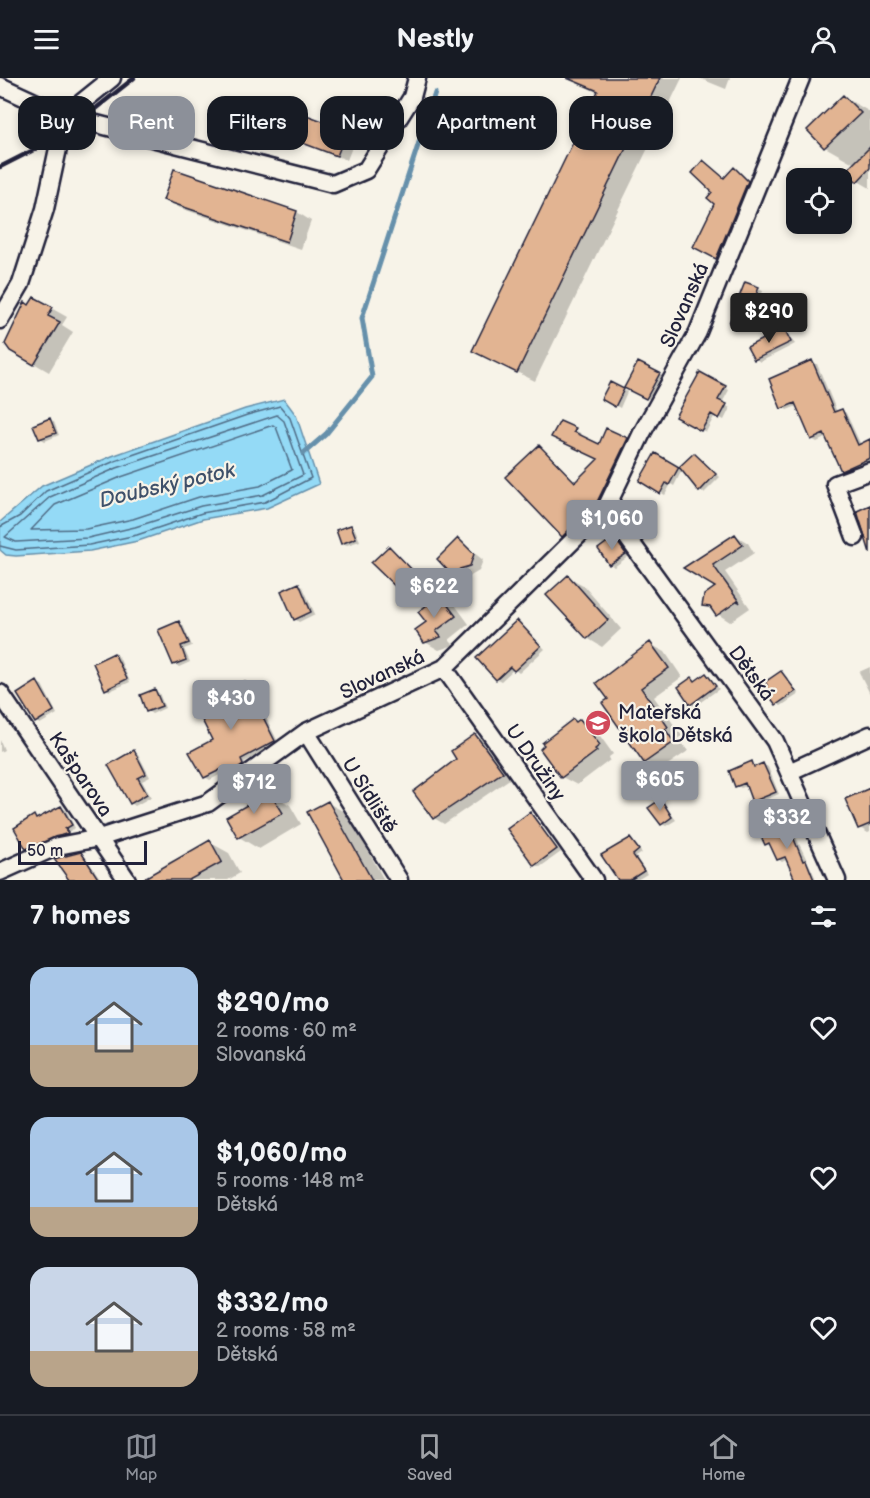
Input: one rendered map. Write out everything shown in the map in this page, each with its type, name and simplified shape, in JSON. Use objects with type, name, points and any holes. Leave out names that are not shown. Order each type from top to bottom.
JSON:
[{"type":"street","points":[[90,96],[112,78]]},
{"type":"street","points":[[96,124],[333,184],[366,170],[412,97],[417,78]]},
{"type":"street","name":"Slovanská","points":[[0,872],[58,846],[99,838],[208,803],[306,732],[444,668],[606,508],[642,433],[698,332],[801,78]]},
{"type":"street","points":[[0,86],[22,96]]},
{"type":"street","points":[[0,320],[21,284],[45,209],[58,150]]},
{"type":"street","points":[[855,537],[835,484],[870,471]]},
{"type":"street","name":"Dětská","points":[[606,508],[775,741],[837,880]]},
{"type":"street","name":"U Družiny","points":[[444,668],[594,880]]},
{"type":"street","name":"Kašparova","points":[[0,693],[127,880]]},
{"type":"street","name":"U Sídliště","points":[[306,732],[399,880]]},
{"type":"street","points":[[789,772],[870,735]]},
{"type":"water","points":[[284,399],[296,415],[319,484],[267,508],[203,519],[138,541],[90,551],[16,556],[6,555],[0,550],[0,522],[42,486],[112,456],[245,409]]},
{"type":"building","points":[[567,78],[660,78],[651,96],[596,96],[598,91]]},
{"type":"building","points":[[843,95],[861,113],[824,148],[807,130]]},
{"type":"building","points":[[308,116],[320,120],[320,150],[308,145]]},
{"type":"building","points":[[870,147],[870,168],[857,182],[852,177],[852,168],[849,168]]},
{"type":"building","points":[[321,150],[339,150],[337,156]]},
{"type":"building","points":[[569,150],[625,150],[517,373],[472,351]]},
{"type":"building","points":[[703,160],[724,178],[734,167],[748,181],[716,259],[693,247],[714,204],[707,198],[712,192],[692,173]]},
{"type":"building","points":[[174,169],[297,211],[287,242],[163,200]]},
{"type":"building","points":[[745,282],[759,287],[744,328],[729,323]]},
{"type":"building","points":[[34,297],[53,307],[48,316],[60,322],[34,365],[10,351],[5,344],[25,302],[29,305]]},
{"type":"building","points":[[784,328],[791,342],[754,360],[747,347]]},
{"type":"building","points":[[812,360],[834,412],[842,409],[858,445],[870,439],[870,458],[841,471],[824,434],[811,440],[795,403],[781,409],[769,379]]},
{"type":"building","points":[[638,362],[660,373],[646,399],[624,388]]},
{"type":"building","points":[[700,372],[726,386],[718,400],[727,404],[719,419],[711,414],[701,431],[675,417]]},
{"type":"building","points":[[610,382],[624,389],[615,407],[601,399]]},
{"type":"building","points":[[50,418],[56,433],[39,439],[33,425]]},
{"type":"building","points":[[560,421],[576,428],[574,432],[599,444],[606,428],[628,438],[597,502],[562,537],[505,477],[539,445],[575,482],[598,459],[551,437]]},
{"type":"building","points":[[655,453],[679,467],[669,485],[666,483],[660,494],[639,481]]},
{"type":"building","points":[[694,453],[716,474],[699,492],[679,467]]},
{"type":"building","points":[[870,505],[870,553],[857,511]]},
{"type":"building","points":[[351,525],[356,538],[341,544],[336,530]]},
{"type":"building","points":[[735,534],[743,545],[713,565],[740,603],[738,601],[716,616],[710,607],[702,606],[704,595],[715,587],[683,568]]},
{"type":"building","points":[[614,537],[626,554],[609,565],[598,549]]},
{"type":"building","points":[[458,538],[474,554],[470,566],[460,569],[453,576],[437,559]]},
{"type":"building","points":[[389,546],[420,578],[403,594],[371,563]]},
{"type":"building","points":[[568,575],[608,620],[587,639],[546,595]]},
{"type":"building","points":[[299,583],[311,612],[294,620],[281,591]]},
{"type":"building","points":[[440,595],[456,616],[436,631],[441,637],[424,643],[415,630],[426,622],[418,612]]},
{"type":"building","points":[[517,620],[541,646],[514,671],[510,667],[496,680],[476,658]]},
{"type":"building","points":[[179,621],[189,643],[181,646],[186,660],[173,665],[158,630]]},
{"type":"building","points":[[650,642],[669,668],[641,688],[668,727],[665,729],[674,742],[644,763],[602,703],[608,699],[596,683]]},
{"type":"building","points":[[114,653],[127,679],[105,690],[93,663]]},
{"type":"building","points":[[781,671],[796,691],[776,705],[763,688],[767,685],[765,682]]},
{"type":"building","points":[[706,673],[716,686],[690,705],[678,687],[692,677],[695,681]]},
{"type":"building","points":[[37,681],[54,711],[35,723],[17,694]]},
{"type":"building","points":[[245,681],[275,741],[241,759],[243,764],[230,774],[226,767],[204,778],[189,752],[212,740],[195,706]]},
{"type":"building","points":[[155,689],[162,706],[146,712],[140,695]]},
{"type":"building","points":[[573,719],[576,722],[580,719],[600,745],[595,749],[597,751],[561,778],[540,749],[544,745],[542,743]]},
{"type":"building","points":[[475,734],[503,772],[433,819],[413,792],[456,759],[451,751]]},
{"type":"building","points":[[134,750],[146,774],[138,778],[147,794],[130,804],[108,765]]},
{"type":"building","points":[[752,761],[754,767],[763,763],[776,792],[752,802],[745,783],[735,787],[729,771]]},
{"type":"building","points":[[870,788],[870,824],[858,829],[845,799]]},
{"type":"building","points":[[270,792],[283,813],[238,838],[226,817]]},
{"type":"building","points":[[661,799],[672,817],[661,825],[648,808]]},
{"type":"building","points":[[328,801],[372,880],[344,880],[307,812]]},
{"type":"building","points":[[61,806],[72,825],[65,829],[68,833],[26,849],[14,828],[34,815],[36,819]]},
{"type":"building","points":[[530,812],[557,849],[534,866],[507,829]]},
{"type":"building","points":[[787,822],[803,861],[806,860],[814,880],[795,880],[785,857],[777,860],[769,843],[765,845],[758,830]]},
{"type":"building","points":[[630,838],[639,850],[633,855],[644,871],[630,880],[618,880],[601,855]]},
{"type":"building","points":[[210,840],[222,862],[189,880],[141,880]]},
{"type":"building","points":[[81,852],[99,880],[69,880],[54,859]]},
{"type":"waterway","name":"Doubský potok","points":[[304,453],[326,434],[372,377],[362,318],[435,93]]},
{"type":"railway","points":[[0,167],[61,136],[134,78]]},
{"type":"place","name":"Mateřská škola Dětská","points":[[598,723]]}]
